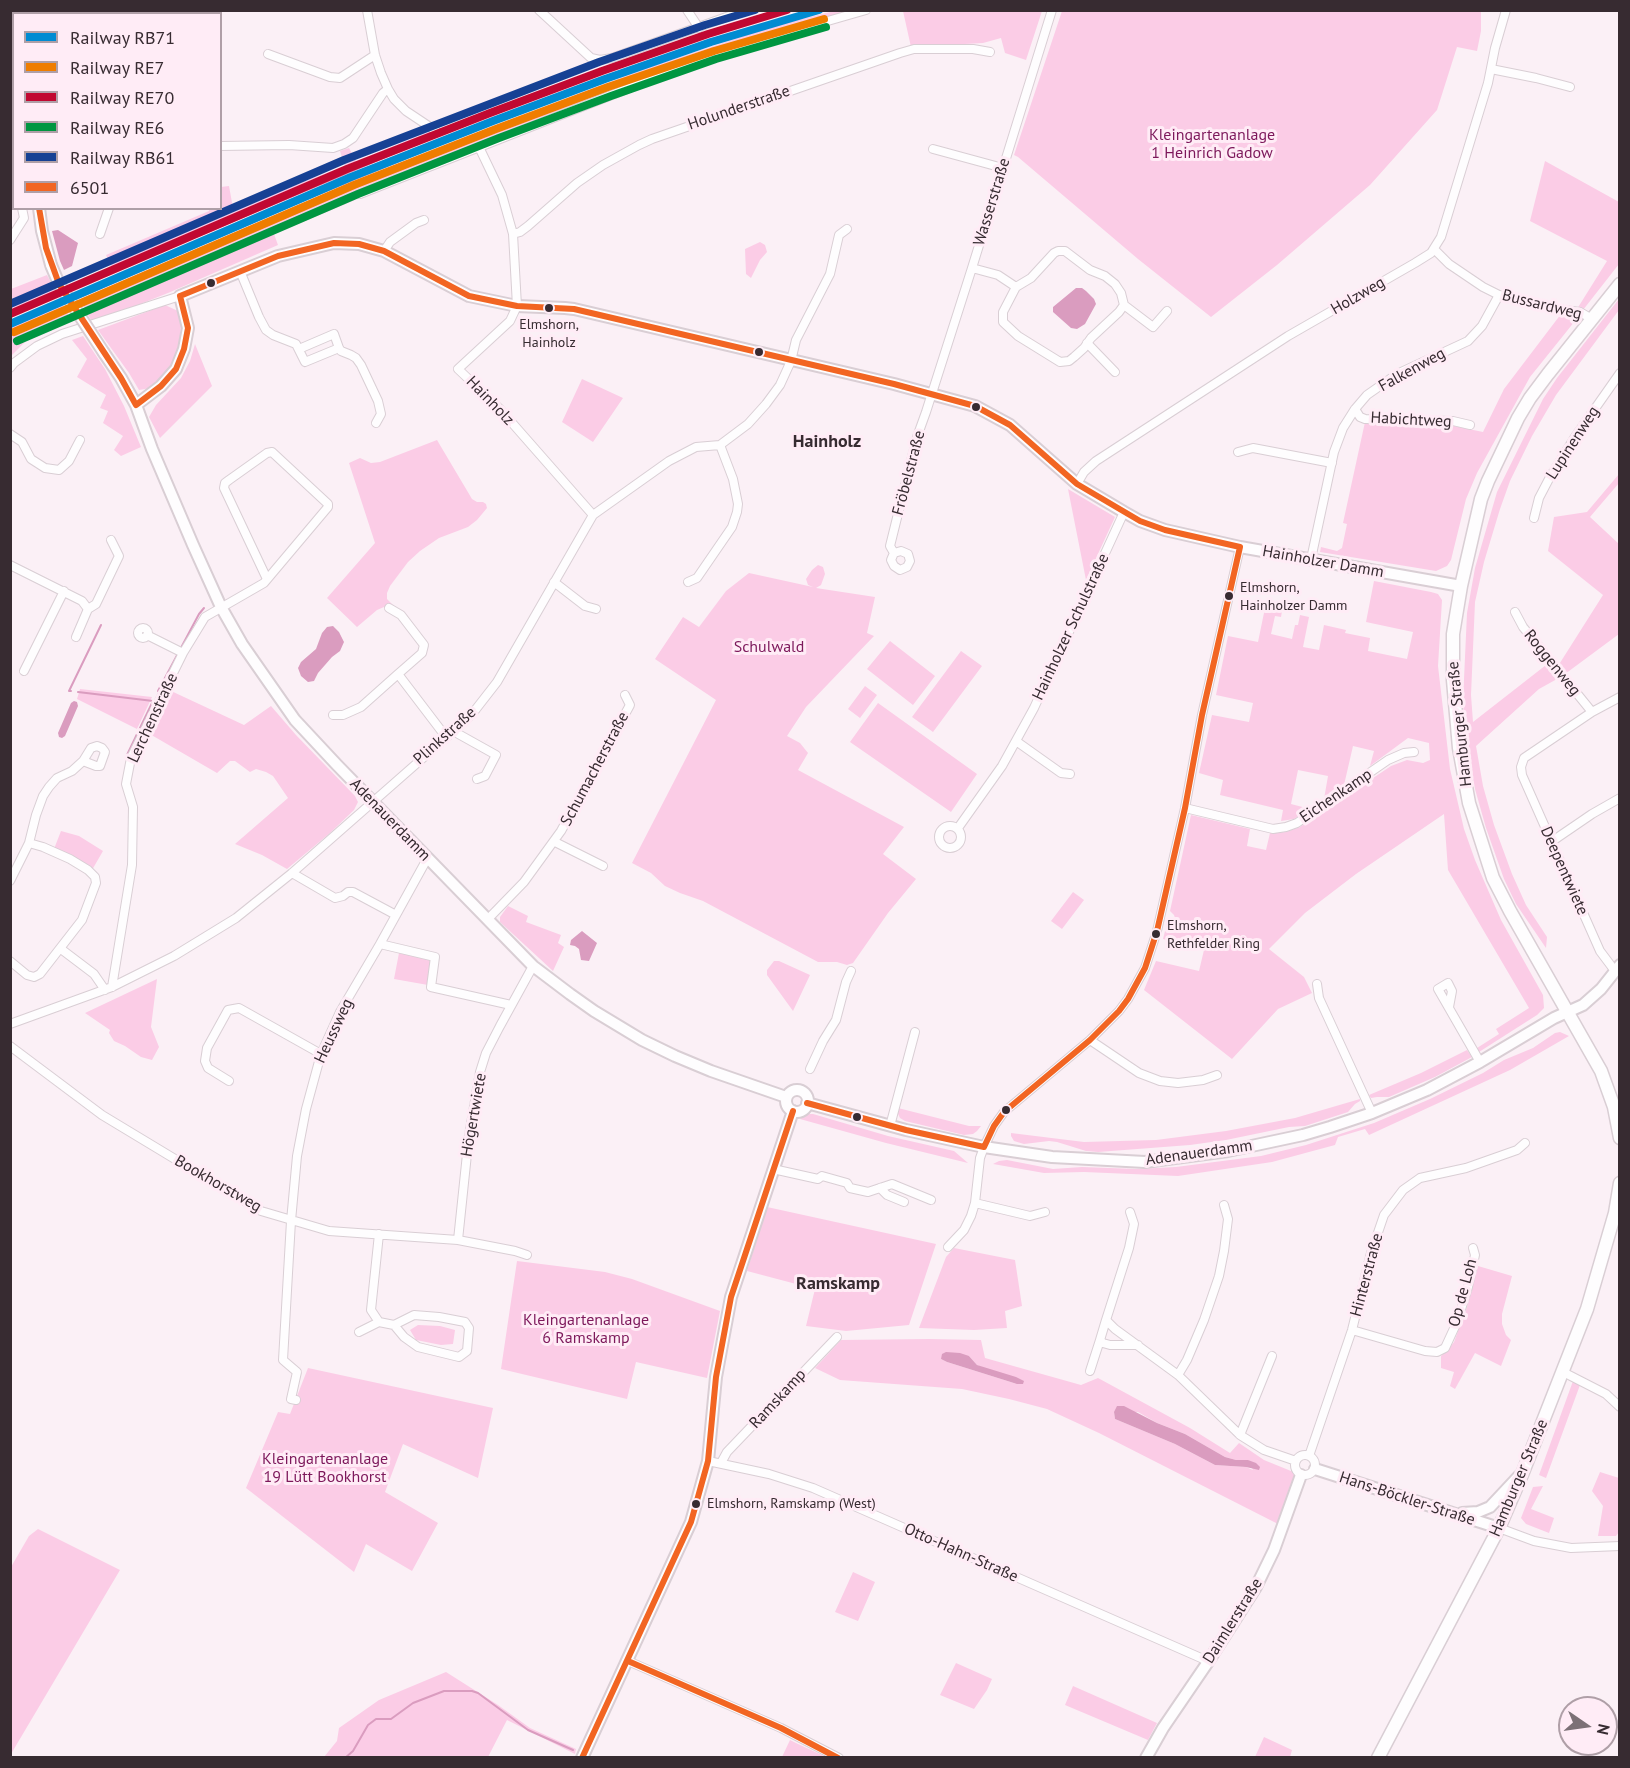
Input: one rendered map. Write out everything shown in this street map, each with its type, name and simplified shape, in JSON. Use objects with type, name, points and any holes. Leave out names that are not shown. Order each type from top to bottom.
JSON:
[{"type":"main road","name":"Hamburger Straße","points":[[1620,284],[1534,392],[1496,462],[1481,499],[1461,586],[1453,634],[1453,680],[1459,748],[1472,816],[1493,878],[1607,1083],[1620,1138]]},
{"type":"main road","name":"Hamburger Straße","points":[[1378,1758],[1499,1528],[1523,1472],[1587,1309],[1617,1214],[1620,1183]]},
{"type":"street","points":[[367,10],[375,55],[388,89],[406,111],[436,131]]},
{"type":"street","points":[[539,10],[591,58],[600,60],[699,28],[746,10]]},
{"type":"street","points":[[687,10],[699,28]]},
{"type":"street","points":[[360,194],[693,63],[866,10]]},
{"type":"street","name":"Wasserstraße","points":[[932,394],[1052,10]]},
{"type":"street","points":[[1434,249],[1441,237],[1491,69],[1506,10]]},
{"type":"street","name":"Holunderstraße","points":[[513,234],[520,232],[577,183],[603,165],[639,144],[662,135],[900,52],[973,49],[990,52]]},
{"type":"street","points":[[268,54],[330,77],[340,78],[375,55]]},
{"type":"street","points":[[1491,69],[1570,87]]},
{"type":"street","points":[[222,146],[289,145],[333,148],[353,138],[388,89]]},
{"type":"street","points":[[479,147],[502,195],[513,234],[517,306]]},
{"type":"street","points":[[933,149],[1003,168]]},
{"type":"street","points":[[10,240],[24,218],[22,210]]},
{"type":"street","name":"Adenauerdamm","points":[[39,210],[51,265],[59,284],[121,378],[136,405],[152,449],[221,606],[242,644],[296,720],[427,859],[533,966],[594,1011],[642,1040],[711,1071],[786,1097],[793,1090],[800,1090],[806,1095],[807,1103],[890,1126],[984,1147],[1052,1157],[1145,1162],[1228,1151],[1303,1135],[1372,1113],[1427,1090],[1568,1011],[1583,1005],[1601,989],[1617,968]]},
{"type":"street","points":[[100,234],[108,210]]},
{"type":"street","points":[[384,251],[390,242],[416,223],[424,220]]},
{"type":"street","name":"Plinkstraße","points":[[10,1024],[108,989],[174,956],[236,918],[292,873],[453,731],[476,709],[497,682],[593,515],[669,461],[696,447],[720,445],[748,424],[766,404],[780,385],[791,361],[796,340],[830,274],[839,235],[847,229]]},
{"type":"street","name":"Hainholzer Damm","points":[[180,296],[278,256],[334,243],[359,244],[384,251],[460,292],[495,302],[517,306],[565,308],[975,406],[1010,425],[1077,484],[1124,513],[1165,530],[1239,547],[1461,586]]},
{"type":"street","name":"Bussardweg","points":[[1434,249],[1449,264],[1499,295],[1580,312],[1592,319]]},
{"type":"street","name":"Holzweg","points":[[1077,484],[1084,472],[1096,461],[1288,336],[1415,263],[1434,249]]},
{"type":"street","points":[[1124,305],[1074,357],[1069,361],[1059,362],[1018,336],[1005,324],[1002,317],[1016,286],[1031,278],[1054,253],[1060,250],[1070,254],[1090,270],[1105,276],[1115,284],[1121,293],[1124,305],[1153,327],[1167,311]]},
{"type":"street","points":[[972,268],[998,275],[1016,286]]},
{"type":"street","points":[[240,271],[266,330],[296,344],[305,362],[339,348]]},
{"type":"street","name":"Falkenweg","points":[[1311,559],[1338,441],[1355,410],[1367,395],[1397,374],[1468,341],[1482,326],[1499,295]]},
{"type":"street","points":[[10,368],[38,346],[63,334],[180,296],[188,328],[184,349],[176,369],[161,386],[136,405]]},
{"type":"street","name":"Hainholz","points":[[517,306],[510,321],[458,369],[499,408],[593,515]]},
{"type":"street","points":[[299,349],[334,334],[341,351],[356,358],[361,365],[378,401],[381,414],[376,423]]},
{"type":"street","points":[[1087,343],[1115,372]]},
{"type":"street","name":"Lupinenweg","points":[[1534,518],[1539,498],[1550,477],[1620,373]]},
{"type":"street","name":"Fröbelstraße","points":[[894,553],[890,546],[917,437],[932,394]]},
{"type":"street","name":"Habichtweg","points":[[1355,410],[1360,417],[1365,419],[1454,421],[1470,425]]},
{"type":"street","points":[[10,434],[22,442],[31,459],[45,468],[59,470],[69,461],[80,440]]},
{"type":"street","points":[[688,582],[697,579],[732,527],[737,512],[734,479],[720,445]]},
{"type":"street","points":[[1238,452],[1253,448],[1332,463]]},
{"type":"street","name":"Lerchenstraße","points":[[108,989],[132,865],[133,807],[126,784],[131,758],[183,653],[205,616],[264,583],[328,507],[328,504],[272,452],[267,453],[225,483],[224,488],[267,579]]},
{"type":"street","name":"Hainholzer Schulstraße","points":[[958,828],[1002,766],[1016,741],[1124,513]]},
{"type":"street","points":[[76,637],[88,609],[96,604],[119,556],[111,540]]},
{"type":"street","points":[[948,1247],[964,1230],[971,1216],[975,1203],[980,1158],[994,1126],[1004,1112],[1090,1040],[1119,1011],[1145,968],[1157,931],[1185,808],[1202,716],[1239,547]]},
{"type":"street","points":[[10,565],[82,601],[88,609]]},
{"type":"street","points":[[554,582],[585,606],[596,609]]},
{"type":"street","points":[[24,671],[64,591]]},
{"type":"street","points":[[333,715],[343,715],[361,707],[422,653],[424,645],[401,615],[389,608]]},
{"type":"street","name":"Roggenweg","points":[[1515,612],[1523,627],[1592,712]]},
{"type":"street","points":[[147,635],[183,653]]},
{"type":"street","points":[[398,674],[446,737]]},
{"type":"street","name":"Schumacherstraße","points":[[488,919],[524,882],[555,842],[630,705],[625,695]]},
{"type":"street","points":[[1592,712],[1620,697]]},
{"type":"street","name":"Deepentwiete","points":[[1592,712],[1524,758],[1521,767],[1522,775],[1600,951],[1617,968]]},
{"type":"street","points":[[453,731],[496,755],[485,776],[477,779]]},
{"type":"street","points":[[1016,741],[1061,773],[1070,774]]},
{"type":"street","name":"Eichenkamp","points":[[1185,808],[1273,829],[1286,827],[1297,823],[1388,760],[1404,753],[1414,752]]},
{"type":"street","points":[[10,881],[29,843],[43,796],[57,778],[72,771],[83,761]]},
{"type":"street","points":[[1551,842],[1620,798]]},
{"type":"street","name":"Schumacherstraße","points":[[555,842],[603,866]]},
{"type":"street","points":[[10,961],[21,971],[34,976],[40,974],[82,920],[96,883],[95,877],[88,870],[43,847],[29,843]]},
{"type":"street","name":"Heussweg","points":[[296,1400],[291,1399],[297,1372],[283,1360],[291,1221],[299,1144],[306,1109],[321,1054],[340,1012],[427,859]]},
{"type":"street","points":[[292,873],[334,898],[353,892],[396,915]]},
{"type":"street","points":[[380,944],[435,957],[431,987],[511,1005]]},
{"type":"street","points":[[61,949],[94,974],[108,989]]},
{"type":"street","name":"Högertwiete","points":[[458,1240],[477,1084],[486,1053],[533,966]]},
{"type":"street","points":[[810,1069],[836,1020],[851,971]]},
{"type":"street","points":[[1317,984],[1319,998],[1372,1113]]},
{"type":"street","points":[[1449,1007],[1480,1062]]},
{"type":"street","points":[[229,1081],[208,1068],[205,1061],[207,1047],[228,1010],[239,1008],[321,1054]]},
{"type":"street","points":[[890,1126],[915,1032]]},
{"type":"street","points":[[1090,1040],[1139,1073],[1160,1081],[1178,1083],[1198,1081],[1217,1075]]},
{"type":"street","name":"Bookhorstweg","points":[[10,1046],[102,1114],[261,1211],[329,1231],[458,1240],[527,1255]]},
{"type":"street","points":[[786,1097],[787,1107],[796,1112],[804,1109],[807,1103]]},
{"type":"street","points":[[582,1758],[691,1522],[708,1461],[716,1377],[728,1308],[793,1111]]},
{"type":"street","name":"Hinterstraße","points":[[1309,1456],[1352,1330],[1384,1215],[1403,1190],[1420,1178],[1466,1168],[1517,1150],[1525,1143]]},
{"type":"street","points":[[773,1169],[818,1179],[822,1176],[847,1183],[850,1188],[868,1192],[892,1184],[930,1200]]},
{"type":"street","points":[[880,1188],[887,1195],[904,1202]]},
{"type":"street","points":[[975,1203],[1030,1216],[1046,1212]]},
{"type":"street","points":[[1178,1375],[1204,1320],[1219,1276],[1228,1220],[1224,1205]]},
{"type":"street","points":[[1090,1371],[1129,1248],[1134,1224],[1130,1212]]},
{"type":"street","points":[[379,1234],[371,1310],[379,1322]]},
{"type":"street","name":"Op de Loh","points":[[1352,1330],[1425,1351],[1437,1352],[1445,1348],[1457,1322],[1468,1287],[1475,1255],[1473,1248]]},
{"type":"street","points":[[359,1332],[379,1322],[394,1325],[414,1315],[439,1317],[465,1322],[469,1328],[466,1352],[459,1357],[418,1347],[404,1337],[394,1325]]},
{"type":"street","points":[[1106,1320],[1178,1375],[1240,1435],[1264,1450],[1296,1461]]},
{"type":"street","name":"Ramskamp","points":[[721,1463],[727,1452],[837,1337]]},
{"type":"street","points":[[1100,1340],[1106,1345],[1139,1345]]},
{"type":"street","points":[[1240,1435],[1272,1356]]},
{"type":"street","points":[[1563,1372],[1606,1394],[1620,1407]]},
{"type":"street","points":[[1302,1455],[1309,1456],[1314,1460],[1315,1469],[1307,1475],[1301,1475],[1296,1471],[1296,1461],[1302,1455]]},
{"type":"street","name":"Otto-Hahn-Straße","points":[[708,1461],[774,1475],[813,1488],[1208,1662]]},
{"type":"street","name":"Hans-Böckler-Straße","points":[[1315,1469],[1499,1528]]},
{"type":"street","points":[[1453,1513],[1478,1512],[1490,1507],[1523,1472]]},
{"type":"street","name":"Daimlerstraße","points":[[1146,1758],[1266,1569],[1301,1475]]},
{"type":"street","points":[[1499,1528],[1547,1544],[1571,1548],[1620,1546]]},
{"type":"street","points":[[628,1661],[781,1728],[838,1758]]},
{"type":"green space","points":[[834,11],[854,11],[729,47],[652,74],[353,192],[355,200],[274,234],[278,245],[125,310],[91,320],[81,302],[243,229],[583,92],[774,26]]},
{"type":"green space","points":[[903,11],[1042,11],[1026,60],[1005,53],[1001,38],[983,43],[911,47]]},
{"type":"green space","name":"Kleingartenanlage 1 Heinrich Gadow","points":[[1062,11],[1481,11],[1481,31],[1477,51],[1457,47],[1437,110],[1370,185],[1277,265],[1211,317],[1014,155]]},
{"type":"green space","points":[[431,131],[435,133],[112,269],[106,255],[209,210],[222,210],[222,187],[229,186],[233,208],[345,166],[340,151],[349,148],[356,161]]},
{"type":"green space","points":[[1545,161],[1619,202],[1619,264],[1583,310],[1577,309],[1607,261],[1530,221]]},
{"type":"green space","points":[[760,242],[765,245],[767,252],[751,278],[746,274],[745,249]]},
{"type":"green space","points":[[47,275],[57,294],[11,312],[11,289]]},
{"type":"green space","points":[[1619,299],[1619,310],[1556,395],[1532,436],[1510,481],[1484,562],[1475,602],[1471,695],[1473,722],[1546,665],[1557,679],[1539,689],[1476,746],[1483,786],[1494,825],[1526,905],[1547,937],[1546,948],[1516,904],[1504,879],[1475,789],[1465,733],[1463,701],[1467,613],[1475,568],[1497,492],[1543,399]]},
{"type":"green space","points":[[62,305],[70,317],[27,340],[11,356],[11,327]]},
{"type":"green space","points":[[165,305],[178,311],[181,326],[179,349],[172,367],[151,388],[139,390],[98,330]]},
{"type":"green space","points":[[1561,314],[1579,316],[1530,377],[1477,473],[1466,499],[1451,560],[1447,566],[1436,571],[1320,552],[1321,547],[1337,551],[1342,548],[1347,524],[1343,523],[1365,422],[1454,426],[1483,432],[1504,389]]},
{"type":"green space","points":[[83,336],[105,369],[141,447],[121,456],[114,450],[123,436],[103,423],[108,411],[100,408],[106,395],[77,377],[87,359],[72,340]]},
{"type":"green space","points":[[195,344],[212,386],[160,438],[149,417],[156,405],[181,378],[190,361]]},
{"type":"green space","points":[[582,379],[623,398],[593,442],[562,422]]},
{"type":"green space","points":[[437,440],[472,499],[483,502],[487,508],[468,527],[439,538],[420,551],[408,562],[390,586],[387,599],[394,606],[388,611],[384,607],[377,610],[357,627],[327,598],[375,543],[349,463],[360,458],[371,463],[380,462]]},
{"type":"green space","points":[[1619,474],[1619,483],[1590,517],[1619,544],[1619,634],[1565,674],[1558,666],[1603,595],[1548,551],[1554,517],[1587,512]]},
{"type":"green space","points":[[1068,489],[1115,517],[1086,580]]},
{"type":"green space","name":"Schulwald","points":[[818,565],[823,567],[825,574],[821,585],[816,588],[875,597],[867,633],[874,636],[806,707],[787,736],[800,743],[808,753],[798,770],[904,827],[883,854],[916,879],[888,913],[853,963],[847,965],[837,962],[818,962],[703,901],[665,886],[651,873],[632,863],[716,700],[655,659],[683,617],[699,627],[726,591],[749,573],[813,587],[808,585],[806,579]]},
{"type":"green space","points":[[1374,581],[1431,592],[1438,594],[1442,600],[1438,666],[1450,769],[1464,829],[1501,920],[1543,995],[1544,1008],[1537,1015],[1479,1052],[1477,1048],[1499,1034],[1496,1029],[1529,1008],[1448,870],[1444,814],[1356,874],[1305,913],[1269,949],[1304,977],[1312,993],[1278,1009],[1232,1059],[1144,990],[1156,961],[1199,971],[1204,950],[1163,939],[1165,931],[1173,927],[1176,921],[1170,911],[1191,815],[1250,829],[1247,846],[1266,850],[1270,833],[1286,832],[1300,827],[1391,766],[1407,760],[1423,763],[1430,760],[1429,743],[1408,738],[1370,766],[1374,751],[1353,746],[1344,785],[1324,799],[1328,776],[1298,770],[1291,804],[1310,809],[1294,819],[1281,821],[1283,810],[1220,795],[1223,780],[1199,773],[1212,715],[1249,722],[1253,703],[1216,695],[1228,636],[1258,642],[1265,608],[1282,611],[1281,617],[1275,616],[1271,634],[1292,639],[1300,615],[1309,617],[1303,647],[1319,650],[1324,625],[1346,630],[1345,633],[1370,638],[1368,651],[1407,659],[1413,632],[1366,622]]},
{"type":"green space","points":[[890,641],[935,676],[913,705],[867,669]]},
{"type":"green space","points":[[961,651],[982,666],[933,732],[912,717]]},
{"type":"green space","points":[[865,686],[877,695],[860,718],[848,709]]},
{"type":"green space","points":[[80,689],[152,697],[137,729],[77,699]]},
{"type":"green space","points":[[169,690],[244,725],[271,706],[355,796],[358,802],[354,810],[287,869],[235,844],[288,798],[273,776],[266,772],[256,769],[250,772],[235,761],[230,761],[217,773],[148,733]]},
{"type":"green space","points":[[878,703],[977,774],[951,812],[850,742]]},
{"type":"green space","points":[[61,831],[79,836],[103,851],[92,870],[54,849]]},
{"type":"green space","points":[[1073,892],[1084,900],[1062,929],[1051,921]]},
{"type":"green space","points":[[508,906],[528,916],[526,922],[561,935],[558,943],[564,947],[553,971],[500,922],[500,917]]},
{"type":"green space","points":[[399,953],[433,960],[428,985],[394,979]]},
{"type":"green space","points":[[774,961],[779,961],[810,975],[793,1011],[767,975],[767,970]]},
{"type":"green space","points":[[157,979],[151,1027],[159,1047],[152,1060],[141,1057],[114,1041],[109,1033],[110,1030],[85,1013]]},
{"type":"green space","points":[[1560,1032],[1569,1036],[1510,1070],[1369,1135],[1365,1129],[1338,1137],[1335,1145],[1272,1162],[1178,1176],[1084,1172],[1044,1173],[993,1164],[1007,1160],[1053,1169],[1082,1167],[1137,1169],[1176,1167],[1261,1156],[1306,1145],[1374,1123],[1430,1099],[1504,1060],[1533,1048]]},
{"type":"green space","points":[[1467,1050],[1472,1057],[1435,1077],[1389,1097],[1371,1098],[1369,1095],[1421,1073]]},
{"type":"green space","points":[[1360,1099],[1348,1112],[1305,1126],[1190,1145],[1098,1152],[1049,1141],[1024,1144],[1014,1141],[1011,1136],[1011,1133],[1084,1142],[1156,1140],[1226,1131],[1295,1118]]},
{"type":"green space","points":[[898,1108],[969,1126],[981,1126],[973,1134],[964,1135],[905,1121],[900,1118]]},
{"type":"green space","points":[[807,1114],[954,1151],[968,1163],[800,1119]]},
{"type":"green space","points":[[767,1207],[936,1244],[909,1325],[846,1331],[806,1326],[815,1289],[747,1271]]},
{"type":"green space","points":[[954,1248],[1015,1260],[1022,1306],[1005,1311],[1007,1328],[974,1330],[919,1328],[946,1257]]},
{"type":"green space","name":"Kleingartenanlage 6 Ramskamp","points":[[517,1261],[605,1272],[632,1279],[720,1311],[707,1378],[636,1362],[627,1399],[501,1369]]},
{"type":"green space","points":[[1478,1266],[1512,1276],[1502,1314],[1502,1324],[1506,1335],[1511,1340],[1501,1366],[1475,1353],[1455,1389],[1450,1386],[1454,1372],[1441,1368],[1441,1356],[1454,1342],[1467,1307]]},
{"type":"green space","points":[[418,1325],[440,1326],[455,1330],[453,1344],[441,1345],[416,1340],[410,1330]]},
{"type":"green space","points":[[841,1340],[981,1340],[985,1358],[1081,1385],[1098,1378],[1190,1428],[1230,1453],[1239,1443],[1264,1460],[1294,1472],[1294,1479],[1278,1524],[1047,1409],[962,1389],[840,1380],[815,1368]],"holes":[[[969,1356],[977,1365],[1017,1384],[941,1359]],[[1114,1412],[1138,1412],[1157,1423],[1185,1434],[1225,1457],[1248,1460],[1253,1470],[1246,1467],[1215,1465],[1175,1444],[1115,1419]]]},
{"type":"green space","name":"Kleingartenanlage 19 Lütt Bookhorst","points":[[308,1368],[493,1408],[478,1478],[403,1444],[385,1492],[438,1523],[412,1571],[366,1544],[354,1572],[246,1488],[278,1412],[290,1414]]},
{"type":"green space","points":[[1573,1381],[1580,1385],[1546,1478],[1539,1475]]},
{"type":"green space","points":[[1600,1472],[1619,1478],[1619,1532],[1616,1536],[1598,1536],[1603,1506],[1592,1491]]},
{"type":"green space","points":[[1543,1486],[1531,1509],[1554,1518],[1549,1533],[1526,1524],[1521,1518],[1533,1487]]},
{"type":"green space","points":[[38,1529],[120,1570],[11,1754],[11,1567],[29,1536]]},
{"type":"green space","points":[[853,1572],[875,1582],[858,1621],[835,1612]]},
{"type":"green space","points":[[956,1663],[992,1679],[974,1709],[940,1695]]},
{"type":"green space","points":[[446,1672],[530,1728],[576,1749],[575,1754],[507,1720],[488,1757],[324,1757],[337,1741],[339,1728],[379,1700]]},
{"type":"green space","points":[[1073,1686],[1157,1723],[1148,1740],[1065,1705]]},
{"type":"green space","points":[[1264,1737],[1292,1750],[1290,1757],[1255,1757]]},
{"type":"green space","points":[[790,1740],[796,1743],[826,1757],[782,1757]]},
{"type":"shaded area","points":[[58,230],[78,243],[72,266],[64,270],[52,231]]},
{"type":"shaded area","points":[[1076,288],[1086,291],[1096,304],[1085,324],[1077,329],[1071,328],[1053,312],[1053,307]]},
{"type":"shaded area","points":[[333,626],[344,642],[340,651],[318,673],[314,681],[308,682],[301,676],[298,668],[301,662],[316,649],[327,627]]},
{"type":"shaded area","points":[[74,701],[78,706],[65,736],[59,737],[58,733]]},
{"type":"shaded area","points":[[582,931],[597,943],[589,961],[581,960],[579,949],[570,945],[571,940]]},
{"type":"shaded area","points":[[946,1352],[969,1356],[977,1365],[1016,1377],[1024,1381],[1023,1384],[947,1362],[941,1359],[942,1354]]},
{"type":"shaded area","points":[[1117,1406],[1124,1406],[1185,1434],[1225,1457],[1256,1463],[1260,1467],[1259,1470],[1215,1465],[1175,1444],[1115,1419],[1114,1412]]},
{"type":"waterway","points":[[67,291],[485,115]]},
{"type":"waterway","points":[[73,300],[309,198],[487,125]]},
{"type":"waterway","points":[[10,314],[62,293]]},
{"type":"waterway","points":[[10,326],[67,302]]},
{"type":"waterway","points":[[158,691],[204,608]]},
{"type":"waterway","points":[[71,691],[69,691],[101,625]]},
{"type":"waterway","points":[[78,692],[153,701],[126,757]]},
{"type":"waterway","points":[[345,1758],[353,1751],[368,1725],[376,1719],[391,1719],[413,1703],[444,1691],[478,1693],[528,1730],[573,1750]]},
{"type":"rail line","name":"RB61","points":[[10,304],[344,160],[599,62],[755,10]]},
{"type":"rail line","name":"RE70","points":[[10,314],[347,169],[490,113],[708,34],[787,10]]},
{"type":"rail line","name":"RB71","points":[[10,324],[351,177],[493,121],[711,42],[819,10]]},
{"type":"rail line","name":"RE7","points":[[14,332],[354,185],[496,129],[608,87],[714,51],[824,19]]},
{"type":"rail line","name":"RE6","points":[[17,341],[358,194],[499,138],[716,59],[826,27]]},
{"type":"transit line","name":"6501","points":[[39,210],[46,248],[59,284],[121,378],[136,405]]},
{"type":"transit line","name":"6501","points":[[180,296],[278,256],[334,243],[359,244],[384,251],[469,296],[517,306],[574,309],[894,384],[975,406],[1010,425],[1077,484],[1140,521],[1165,530],[1240,547]]},
{"type":"transit line","name":"6501","points":[[136,405],[161,386],[176,369],[184,349],[188,328],[180,296]]},
{"type":"transit line","name":"6501","points":[[984,1147],[1004,1112],[1090,1040],[1119,1011],[1145,968],[1157,931],[1185,808],[1202,715],[1240,547]]},
{"type":"transit line","name":"6501","points":[[807,1103],[906,1130],[984,1147]]},
{"type":"transit line","name":"6501","points":[[582,1758],[691,1522],[708,1461],[716,1377],[731,1297],[793,1111]]},
{"type":"transit line","name":"6501","points":[[628,1661],[781,1728],[838,1758]]},
{"type":"place","name":"Elmshorn, Hainholz","points":[[549,308]]},
{"type":"place","name":"Elmshorn, Hainholzer Damm","points":[[1229,596]]},
{"type":"place","name":"Elmshorn, Rethfelder Ring","points":[[1156,934]]},
{"type":"place","name":"Elmshorn, Ramskamp (West)","points":[[696,1504]]},
{"type":"district","name":"Hainholz","points":[[827,442]]},
{"type":"district","name":"Ramskamp","points":[[838,1284]]}]
